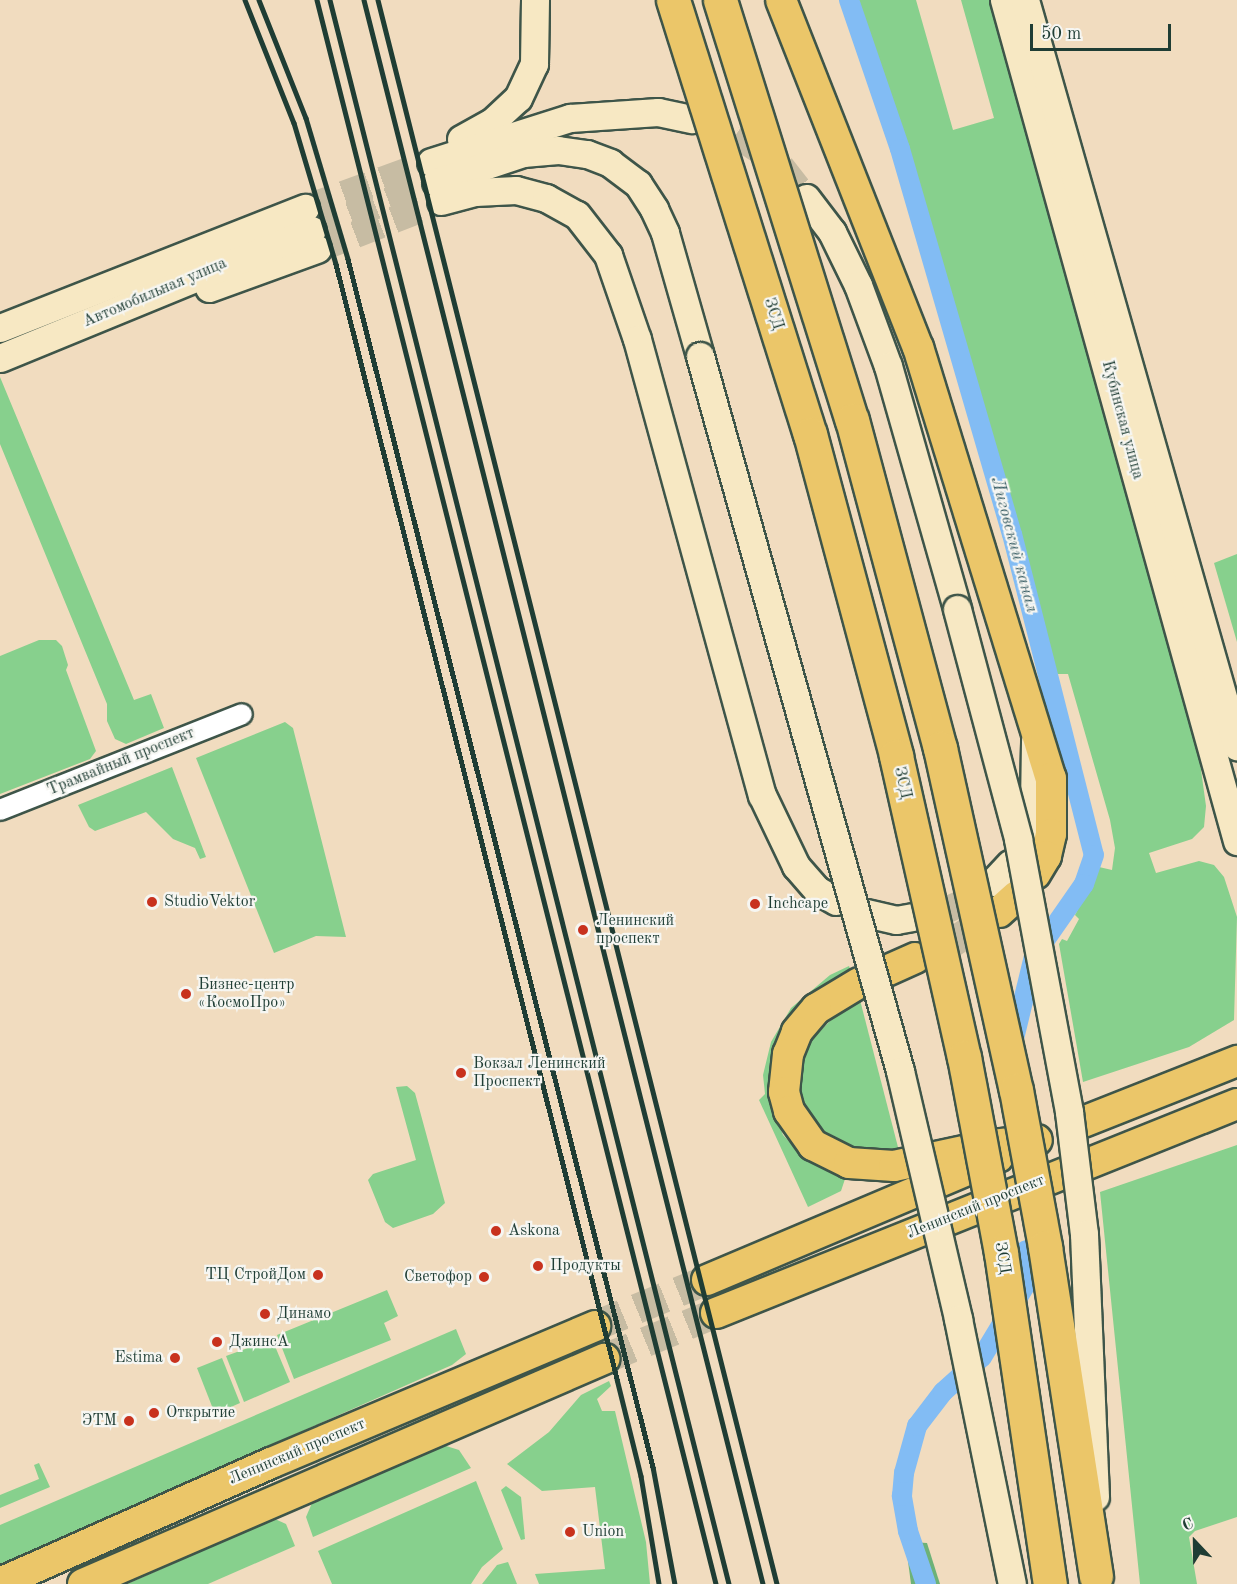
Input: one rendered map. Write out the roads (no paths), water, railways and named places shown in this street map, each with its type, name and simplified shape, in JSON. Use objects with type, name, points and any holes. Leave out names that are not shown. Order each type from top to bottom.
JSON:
[{"type":"highway","name":"ЗСД","points":[[673,0],[810,434],[896,756],[964,1057],[1001,1253],[1050,1584]]},
{"type":"highway","points":[[720,0],[852,420],[940,748],[1018,1101],[1095,1576]]},
{"type":"main road","points":[[434,175],[518,98],[534,64],[536,0]]},
{"type":"main road","points":[[781,0],[860,192],[934,394],[1051,778],[1053,811],[1046,856],[1011,885]]},
{"type":"main road","name":"Кубинская улица","points":[[1004,0],[1237,841]]},
{"type":"main road","name":"Кубинская улица","points":[[1025,0],[1237,746]]},
{"type":"main road","points":[[434,175],[570,118],[658,112],[692,119]]},
{"type":"main road","points":[[434,175],[523,153],[558,150],[587,154],[610,163],[638,184],[654,209],[665,233],[900,1071],[958,1319],[1012,1584]]},
{"type":"main road","points":[[434,175],[475,192],[516,190],[546,198],[577,215],[608,255],[637,339],[762,795],[796,866],[817,890],[836,901]]},
{"type":"main road","points":[[806,198],[832,232],[858,285],[884,356],[957,609],[1018,839],[1069,1112],[1084,1234],[1095,1438],[1095,1576]]},
{"type":"main road","name":"Автомобильная улица","points":[[0,328],[311,229],[0,358]]},
{"type":"main road","points":[[1026,835],[1034,806],[1035,728]]},
{"type":"main road","points":[[866,913],[896,920],[913,917]]},
{"type":"main road","points":[[707,1280],[1037,1140],[992,1145],[894,1166],[849,1162],[813,1145],[789,1111],[784,1092],[788,1054],[798,1032],[816,1009],[871,977],[915,958]]},
{"type":"main road","points":[[1083,1122],[1237,1061]]},
{"type":"main road","name":"Ленинский проспект","points":[[716,1312],[1237,1104]]},
{"type":"main road","name":"Ленинский проспект","points":[[0,1583],[271,1463],[596,1326]]},
{"type":"main road","name":"Ленинский проспект","points":[[83,1584],[604,1359]]},
{"type":"street","name":"Трамвайный проспект","points":[[0,810],[242,714]]},
{"type":"waterway","name":"Лиговский канал","points":[[849,0],[900,149],[1012,534],[1094,855],[1084,884],[1034,956],[1012,1047]]},
{"type":"waterway","name":"Лиговский канал","points":[[926,1584],[908,1531],[902,1496],[904,1473],[917,1426],[943,1392],[982,1357],[1029,1279],[1026,1250]]},
{"type":"tunnel","points":[[697,121],[736,134],[757,148],[781,166],[806,198]]},
{"type":"tunnel","points":[[305,208],[431,162]]},
{"type":"tunnel","points":[[312,230],[436,182]]},
{"type":"tunnel","points":[[317,249],[441,201]]},
{"type":"tunnel","points":[[913,917],[941,912],[973,898],[988,886]]},
{"type":"tunnel","points":[[918,957],[947,946],[999,912]]},
{"type":"tunnel","points":[[595,1326],[707,1280]]},
{"type":"tunnel","points":[[604,1359],[716,1313]]},
{"type":"railway","points":[[245,0],[294,123],[336,264],[641,1476],[659,1584]]},
{"type":"railway","points":[[259,0],[306,118],[348,259],[653,1467],[675,1584]]},
{"type":"railway","points":[[317,0],[716,1584]]},
{"type":"railway","points":[[330,0],[729,1584]]},
{"type":"railway","points":[[364,0],[763,1584]]},
{"type":"railway","points":[[378,0],[777,1584]]},
{"type":"place","name":"StudioVektor","points":[[152,902]]},
{"type":"place","name":"Inchcape","points":[[755,904]]},
{"type":"place","name":"Ленинский проспект","points":[[583,930]]},
{"type":"place","name":"Бизнес-центр «КосмоПро»","points":[[186,994]]},
{"type":"place","name":"Вокзал Ленинский Проспект","points":[[461,1073]]},
{"type":"place","name":"Askona","points":[[496,1231]]},
{"type":"place","name":"Продукты","points":[[538,1266]]},
{"type":"place","name":"ТЦ СтройДом","points":[[318,1275]]},
{"type":"place","name":"Светофор","points":[[484,1277]]},
{"type":"place","name":"Динамо","points":[[265,1314]]},
{"type":"place","name":"ДжинсА","points":[[217,1342]]},
{"type":"place","name":"Estima","points":[[175,1358]]},
{"type":"place","name":"Открытие","points":[[154,1413]]},
{"type":"place","name":"ЭТМ","points":[[129,1421]]},
{"type":"place","name":"Union","points":[[570,1532]]}]
